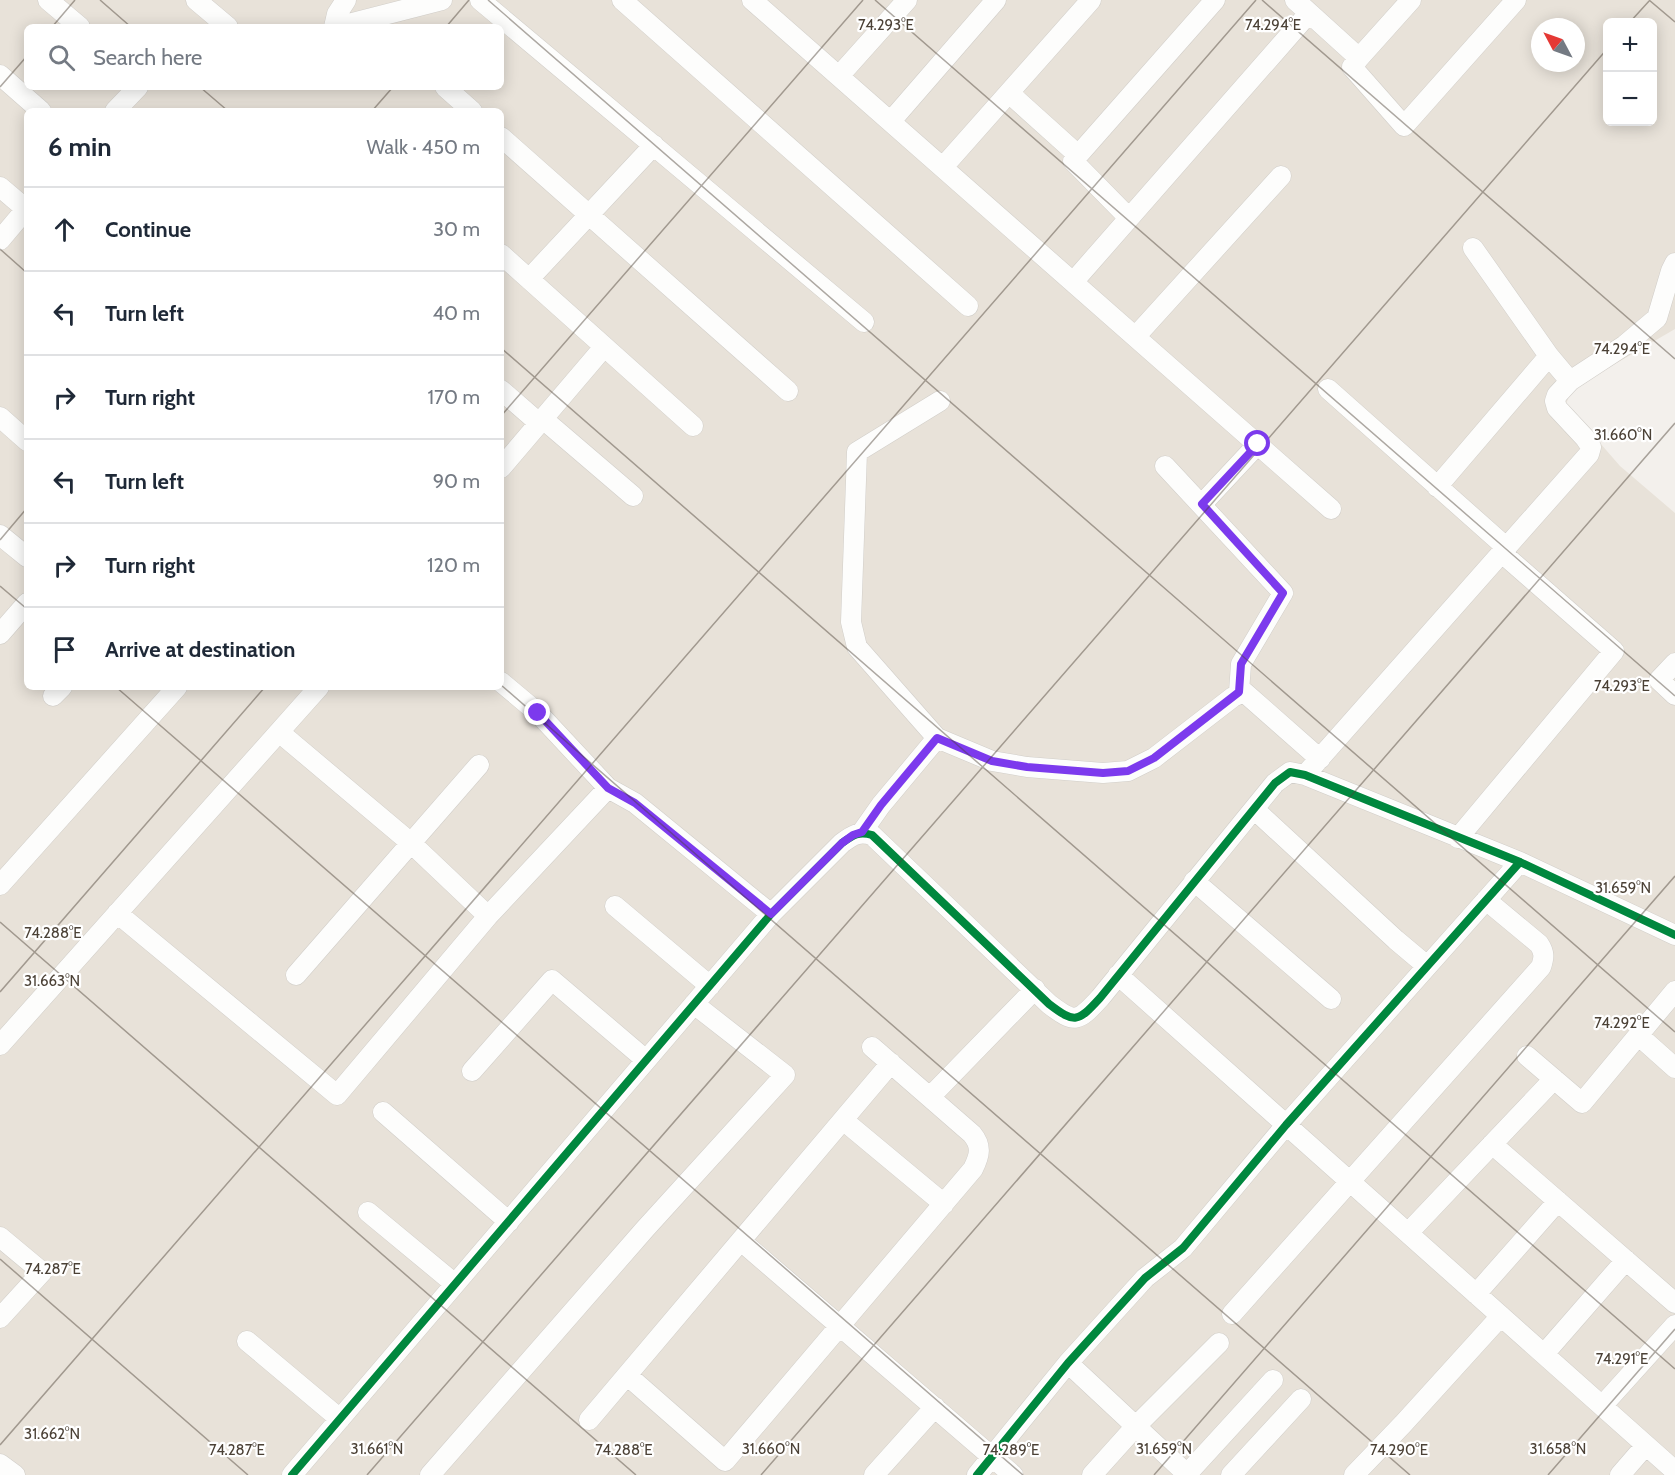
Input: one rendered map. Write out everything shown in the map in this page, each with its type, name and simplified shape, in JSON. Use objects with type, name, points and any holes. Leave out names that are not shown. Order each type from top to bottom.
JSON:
[{"type":"street","points":[[48,0],[76,24]]},
{"type":"street","points":[[196,0],[224,24]]},
{"type":"street","points":[[335,24],[337,14],[345,0]]},
{"type":"street","points":[[373,23],[442,0]]},
{"type":"street","points":[[480,0],[864,322]]},
{"type":"street","points":[[622,0],[968,306]]},
{"type":"street","points":[[839,76],[907,0]]},
{"type":"street","points":[[891,121],[996,0]]},
{"type":"street","points":[[943,167],[1091,0]]},
{"type":"street","points":[[1129,218],[1072,161],[1215,0]]},
{"type":"street","points":[[1411,0],[1352,67],[1404,126],[1516,0]]},
{"type":"street","points":[[763,4],[839,76],[1331,509]]},
{"type":"street","points":[[1074,281],[1129,218],[1302,6],[1359,58]]},
{"type":"street","points":[[0,75],[38,108]]},
{"type":"street","points":[[119,108],[135,90]]},
{"type":"street","points":[[448,90],[469,108]]},
{"type":"street","points":[[1009,93],[1078,155]]},
{"type":"street","points":[[504,140],[788,391]]},
{"type":"street","points":[[529,279],[654,145]]},
{"type":"street","points":[[1136,336],[1281,176]]},
{"type":"street","points":[[0,187],[24,207]]},
{"type":"street","points":[[0,240],[24,211]]},
{"type":"street","points":[[1473,248],[1549,356],[1570,381]]},
{"type":"street","points":[[504,257],[693,426]]},
{"type":"street","points":[[1305,775],[1589,454],[1591,447],[1585,438],[1557,408],[1555,401],[1557,395],[1570,381],[1624,345],[1657,318],[1675,262]]},
{"type":"street","points":[[504,464],[604,347]]},
{"type":"street","points":[[1437,487],[1549,356]]},
{"type":"street","points":[[1328,389],[1614,651],[1458,838]]},
{"type":"street","points":[[504,392],[633,496]]},
{"type":"street","points":[[940,401],[857,452],[851,622],[857,647],[937,738],[992,761],[1027,767],[1103,773],[1128,771],[1154,758],[1239,692],[1241,664],[1283,593],[1165,466]]},
{"type":"street","points":[[0,417],[24,438]]},
{"type":"street","points":[[1202,504],[1258,444]]},
{"type":"street","points":[[0,535],[24,555]]},
{"type":"street","points":[[0,634],[24,606]]},
{"type":"street","points":[[1675,663],[1659,680],[1675,695]]},
{"type":"street","points":[[504,685],[538,713],[608,788],[635,803],[771,914]]},
{"type":"street","points":[[0,885],[174,690]]},
{"type":"street","points":[[0,1045],[316,690]]},
{"type":"street","points":[[1239,692],[1248,694],[1320,759]]},
{"type":"street","points":[[279,732],[411,843],[488,916]]},
{"type":"street","points":[[292,1475],[771,914],[842,843],[862,832],[881,805],[937,738]]},
{"type":"street","points":[[296,975],[479,765]]},
{"type":"street","points":[[862,832],[872,836],[1065,1017],[1075,1018],[1085,1015],[1275,783],[1290,772],[1305,775],[1520,862],[1675,935]]},
{"type":"street","points":[[117,913],[337,1095],[488,916],[608,788]]},
{"type":"street","points":[[1254,809],[1427,966]]},
{"type":"street","points":[[976,1475],[1068,1364],[1145,1278],[1183,1248],[1286,1125],[1520,862]]},
{"type":"street","points":[[1194,881],[1331,999]]},
{"type":"street","points":[[1232,1314],[1540,968],[1544,959],[1539,944],[1486,900]]},
{"type":"street","points":[[615,906],[710,986]]},
{"type":"street","points":[[1118,975],[1675,1472]]},
{"type":"street","points":[[472,1071],[552,980],[646,1060]]},
{"type":"street","points":[[930,1097],[1035,989]]},
{"type":"street","points":[[1527,1056],[1582,1103],[1675,992]]},
{"type":"street","points":[[430,1475],[645,1229],[785,1075],[694,1004]]},
{"type":"street","points":[[1638,1035],[1675,1068]]},
{"type":"street","points":[[628,1376],[725,1461],[973,1169],[980,1150],[977,1140],[872,1047]]},
{"type":"street","points":[[590,1420],[891,1063]]},
{"type":"street","points":[[1408,1233],[1554,1079]]},
{"type":"street","points":[[383,1112],[509,1222]]},
{"type":"street","points":[[843,1120],[944,1204]]},
{"type":"street","points":[[1492,1144],[1675,1303]]},
{"type":"street","points":[[1476,1294],[1558,1201]]},
{"type":"street","points":[[368,1212],[455,1284]]},
{"type":"street","points":[[0,1237],[42,1272],[0,1318]]},
{"type":"street","points":[[741,1241],[1013,1475]]},
{"type":"street","points":[[1544,1354],[1626,1260]]},
{"type":"street","points":[[1354,1475],[1501,1316]]},
{"type":"street","points":[[1602,1406],[1675,1325]]},
{"type":"street","points":[[247,1341],[340,1419]]},
{"type":"street","points":[[1092,1475],[1136,1426],[1218,1343]]},
{"type":"street","points":[[1068,1364],[1188,1474],[1273,1380]]},
{"type":"street","points":[[1231,1475],[1301,1399]]},
{"type":"street","points":[[874,1475],[935,1407]]},
{"type":"street","points":[[1620,1475],[1646,1445]]},
{"type":"street","points":[[0,1464],[15,1475]]},
{"type":"shaded area","points":[[0,0],[1675,0],[1675,329],[1572,389],[1566,404],[1620,466],[1675,513],[1675,1475],[0,1475]]},
{"type":"cycle path","points":[[292,1475],[771,914],[842,843],[856,834],[872,835],[1049,1004],[1065,1015],[1076,1018],[1100,998],[1275,783],[1290,772],[1305,775],[1520,862],[1675,935]]},
{"type":"cycle path","points":[[977,1475],[1068,1363],[1145,1278],[1183,1248],[1286,1125],[1520,862]]},
{"type":"route","points":[[538,713],[608,788],[635,803],[771,914],[842,843],[862,832],[881,805],[937,738],[992,761],[1027,767],[1103,773],[1128,771],[1154,758],[1239,692],[1241,664],[1283,593],[1202,504],[1258,444]]}]
